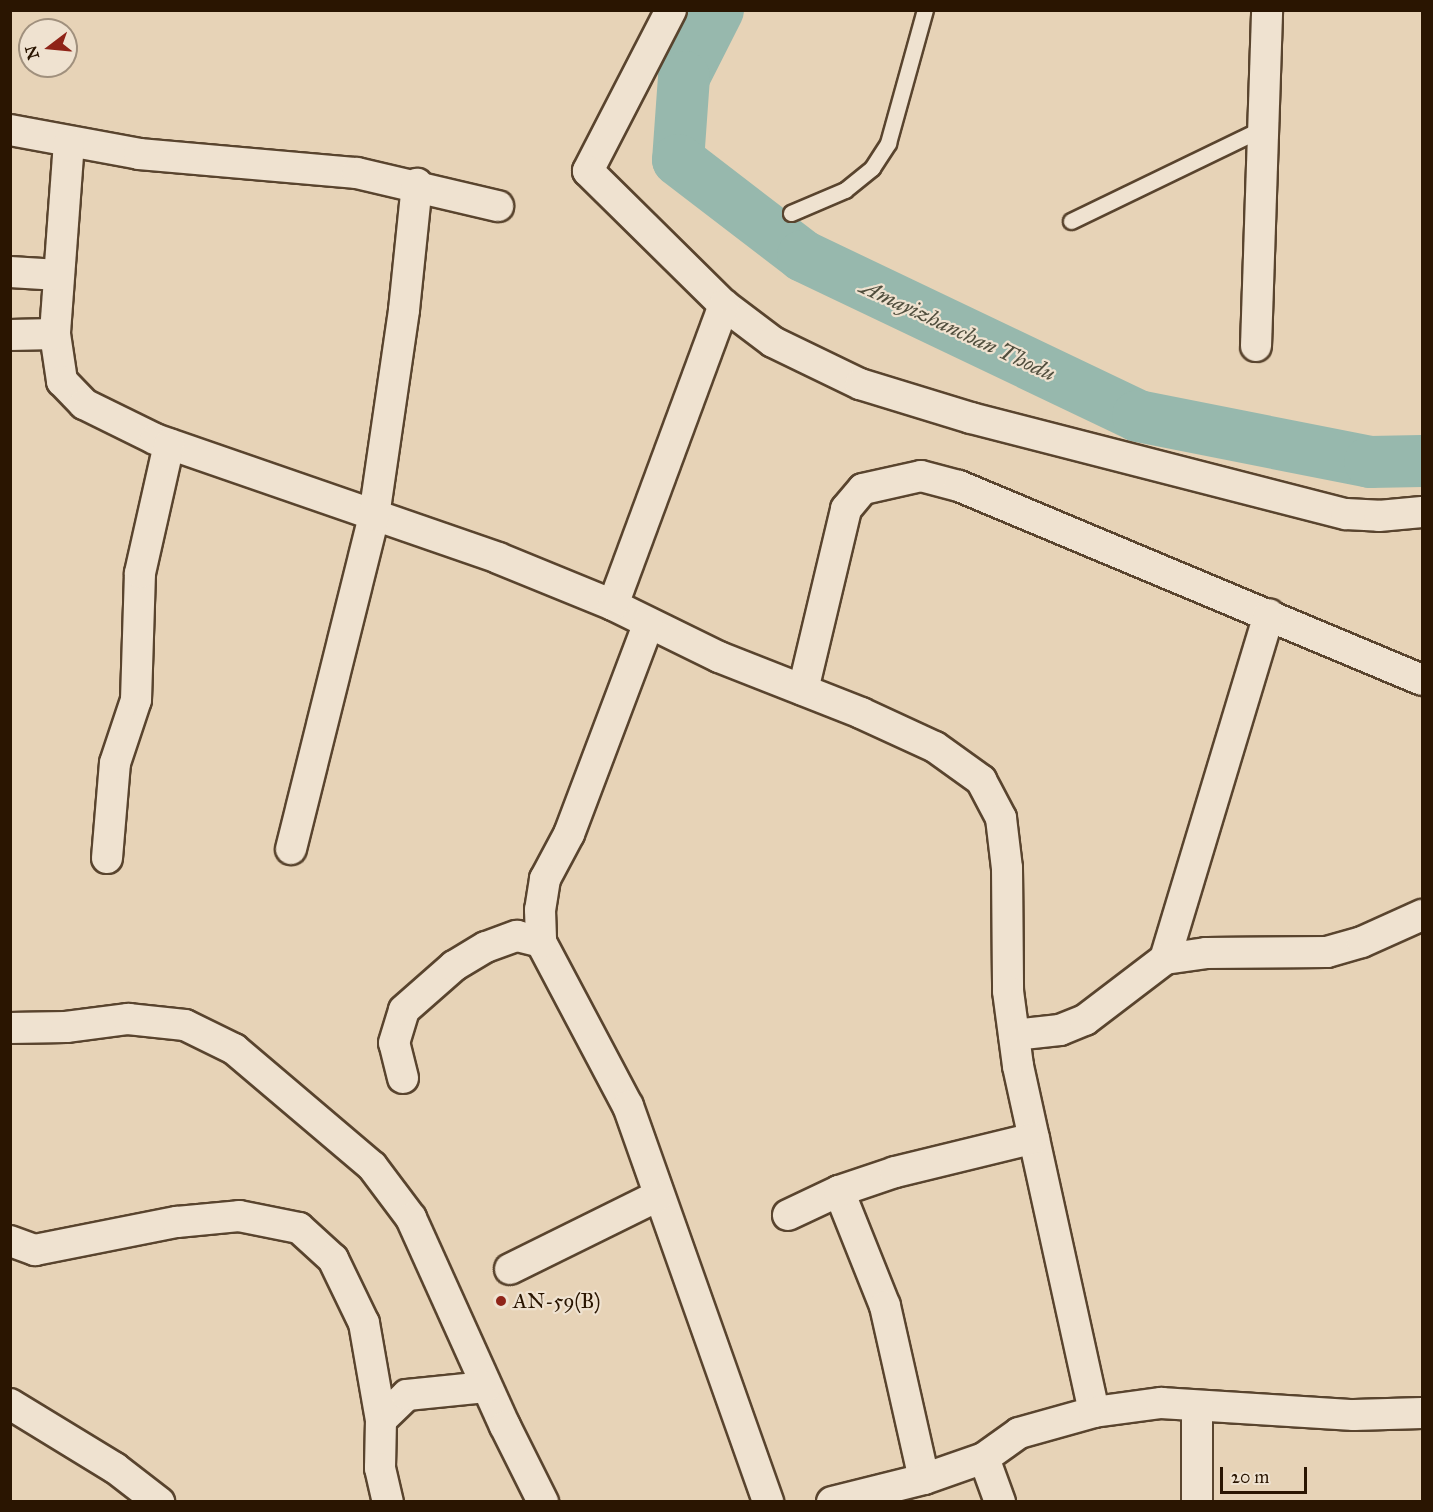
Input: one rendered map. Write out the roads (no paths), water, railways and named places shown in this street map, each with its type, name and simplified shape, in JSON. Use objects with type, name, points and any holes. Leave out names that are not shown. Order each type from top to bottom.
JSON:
[{"type":"street","points":[[671,10],[588,171],[724,305],[773,342],[860,384],[971,418],[1346,514],[1379,516],[1422,512]]},
{"type":"street","points":[[1256,346],[1267,10]]},
{"type":"street","points":[[10,130],[139,154],[357,173],[417,184],[498,206]]},
{"type":"street","points":[[69,142],[54,334],[62,381],[84,404],[170,444],[498,558],[613,605],[648,625],[935,747],[981,780],[1001,818],[1006,868],[1008,991],[1014,1035],[1094,1412]]},
{"type":"street","points":[[291,849],[374,516],[404,310],[417,184]]},
{"type":"street","points":[[10,272],[59,275]]},
{"type":"street","points":[[613,605],[724,305]]},
{"type":"street","points":[[10,335],[54,334]]},
{"type":"street","points":[[107,858],[115,762],[136,700],[140,573],[170,444]]},
{"type":"street","points":[[803,690],[846,509],[863,489],[897,478],[921,476],[959,486],[1422,680]]},
{"type":"street","points":[[1165,959],[1269,614]]},
{"type":"street","points":[[648,625],[569,834],[545,879],[540,910],[542,942],[609,1065],[628,1106],[768,1502]]},
{"type":"street","points":[[1014,1035],[1060,1030],[1084,1020],[1165,959],[1206,953],[1327,952],[1362,942],[1422,915]]},
{"type":"street","points":[[403,1078],[394,1043],[404,1010],[454,966],[486,947],[517,936],[542,942]]},
{"type":"street","points":[[10,1028],[66,1028],[128,1019],[185,1026],[234,1049],[372,1166],[411,1218],[486,1387],[543,1502]]},
{"type":"street","points":[[788,1215],[838,1191],[895,1172],[1034,1137]]},
{"type":"street","points":[[838,1191],[885,1306],[924,1479]]},
{"type":"street","points":[[510,1269],[658,1196]]},
{"type":"street","points":[[10,1241],[35,1250],[177,1222],[240,1216],[299,1228],[333,1259],[364,1323],[381,1420],[380,1468],[388,1502]]},
{"type":"street","points":[[381,1420],[407,1395],[486,1387]]},
{"type":"street","points":[[832,1502],[924,1479],[984,1458],[1019,1433],[1094,1412],[1161,1403],[1354,1415],[1422,1413]]},
{"type":"street","points":[[10,1404],[115,1468],[159,1502]]},
{"type":"street","points":[[1197,1406],[1197,1502]]},
{"type":"street","points":[[984,1458],[1000,1502]]},
{"type":"lane","points":[[791,213],[845,190],[872,168],[888,143],[925,10]]},
{"type":"lane","points":[[1071,221],[1263,129]]},
{"type":"waterway","name":"Amayizhanchan Thodu","points":[[718,10],[684,77],[678,160],[803,256],[1138,416],[1370,462],[1422,461]]},
{"type":"place","name":"AN-59(B)","points":[[501,1301]]}]
